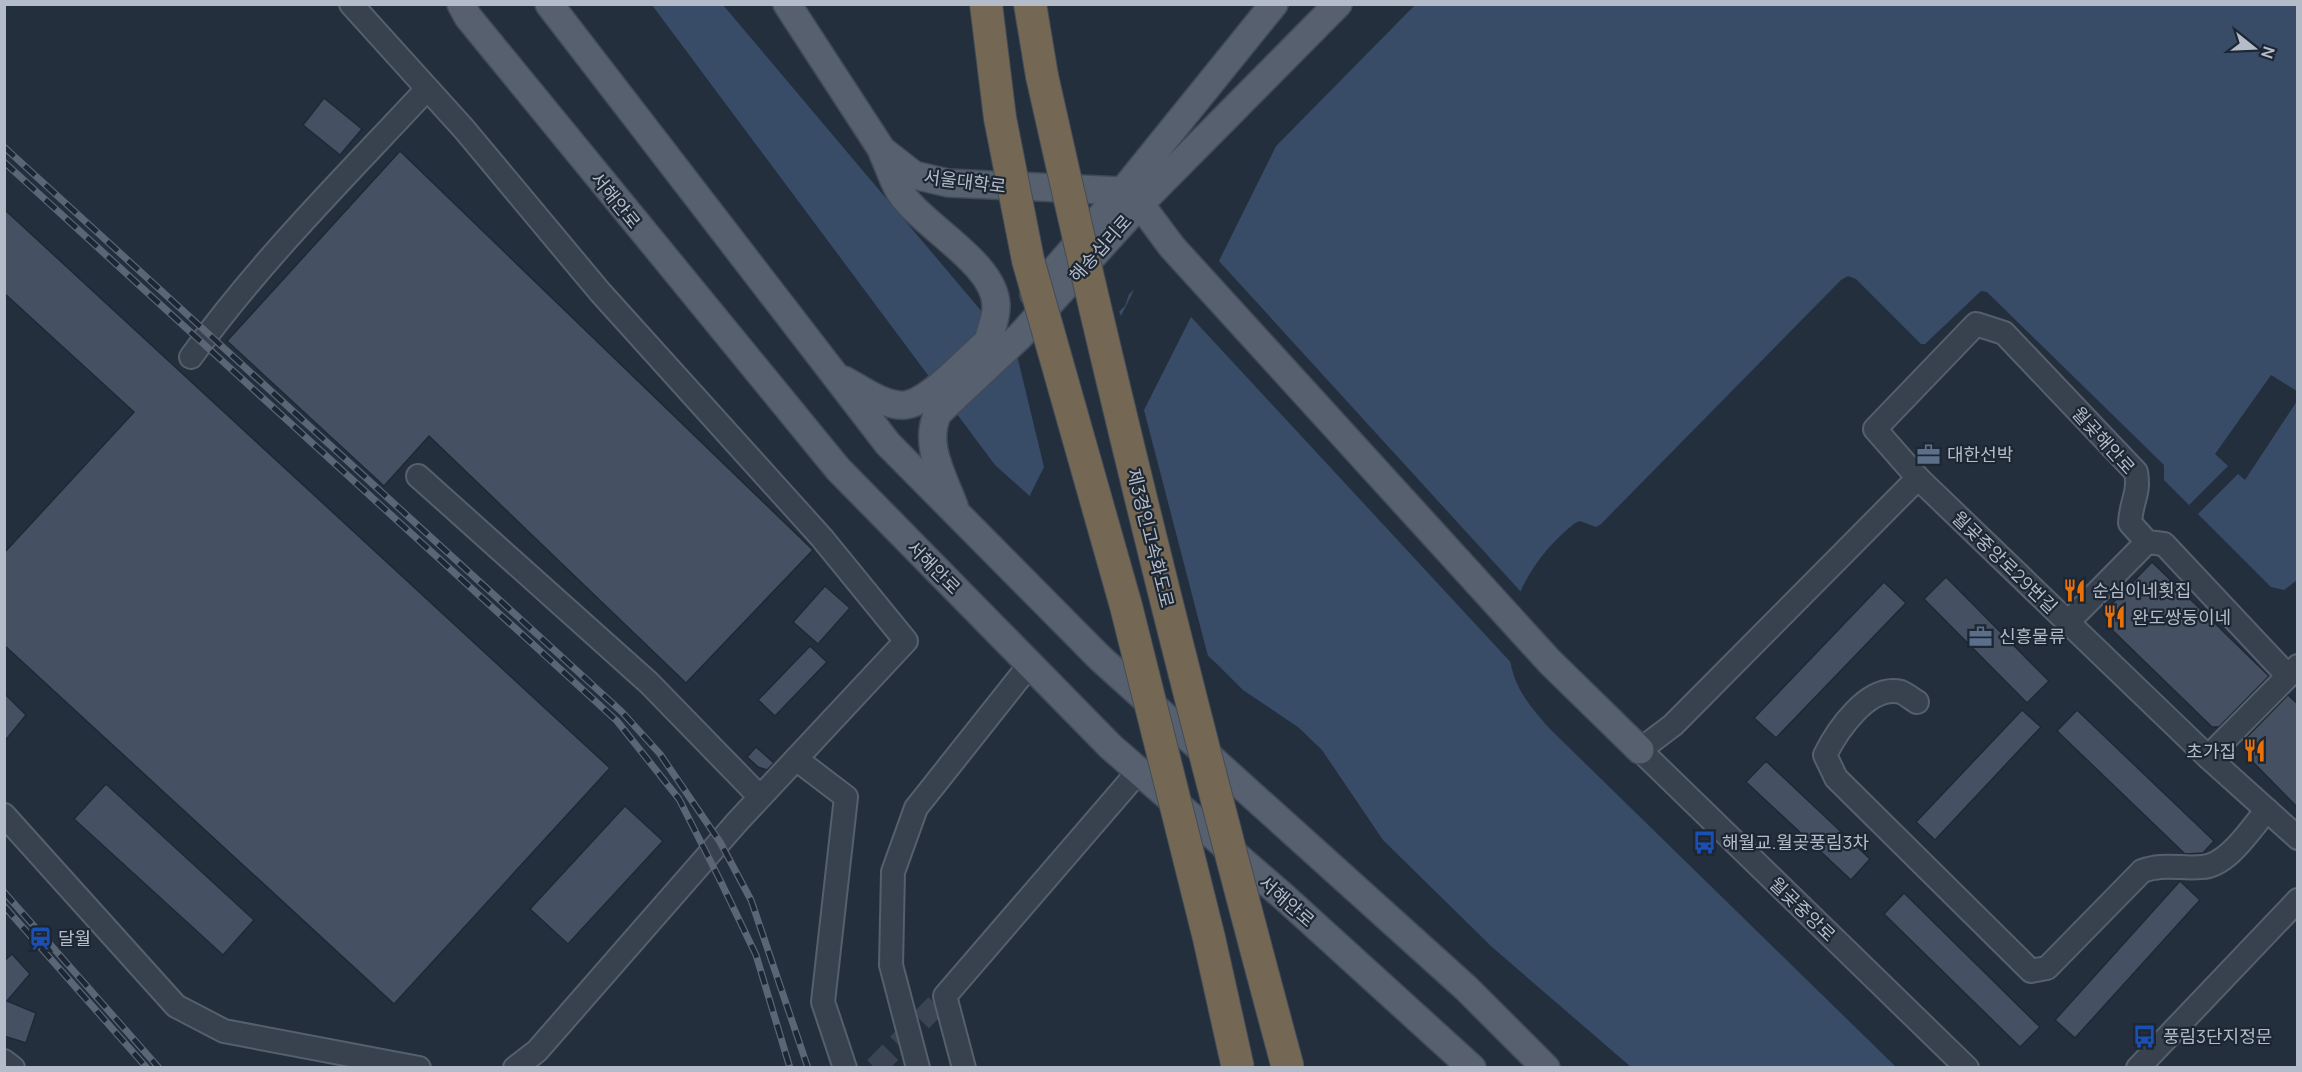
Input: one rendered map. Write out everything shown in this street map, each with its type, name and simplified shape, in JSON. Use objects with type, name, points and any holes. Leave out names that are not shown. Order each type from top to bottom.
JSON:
[{"type":"highway","points":[[979,4],[994,70]]},
{"type":"highway","points":[[986,4],[1000,118],[1028,260],[1126,606],[1209,938],[1238,1068]]},
{"type":"highway","name":"제3경인고속화도로","points":[[1030,4],[1042,76],[1082,252],[1168,610],[1288,1068]]},
{"type":"main road","points":[[549,4],[888,444],[1100,658],[1466,988],[1546,1068]]},
{"type":"main road","name":"서울대학로","points":[[787,4],[882,150],[914,175],[948,183],[1132,197]]},
{"type":"main road","name":"해송십리로","points":[[957,516],[931,442],[932,426],[938,413],[1020,336],[1132,197],[1274,4]]},
{"type":"main road","name":"해송십리로","points":[[835,375],[883,401],[901,406],[922,400],[1009,323],[1132,197],[1338,4]]},
{"type":"main road","name":"서해안로","points":[[461,9],[838,469],[1138,772],[1284,897],[1472,1068]]},
{"type":"main road","points":[[882,150],[900,192],[927,221],[982,270],[991,285],[996,306],[988,341]]},
{"type":"main road","points":[[1132,197],[1172,247],[1550,662],[1640,750]]},
{"type":"street","points":[[351,4],[428,89],[600,292],[822,538],[906,641],[760,798],[537,1051],[515,1068]]},
{"type":"street","points":[[191,357],[223,314],[270,259],[428,89]]},
{"type":"street","name":"월곶해안로","points":[[1875,429],[1976,324],[2004,333],[2136,472],[2139,489],[2130,508],[2130,523],[2147,542]]},
{"type":"street","name":"월곶중앙로29번길","points":[[1875,429],[1918,478],[2208,757],[2298,838]]},
{"type":"street","points":[[418,476],[649,683],[760,798]]},
{"type":"street","points":[[1640,750],[1673,725],[1918,478]]},
{"type":"street","points":[[2068,622],[2147,542],[2164,544],[2293,671],[2208,757]]},
{"type":"street","points":[[918,1068],[891,965],[893,872],[916,808],[1031,663]]},
{"type":"street","points":[[1917,702],[1900,692],[1878,694],[1849,717],[1833,738],[1825,755],[1836,778],[2031,971],[2047,968],[2142,871],[2158,865],[2205,868],[2225,857],[2267,810]]},
{"type":"street","name":"월곶중앙로","points":[[1640,750],[1967,1068]]},
{"type":"street","points":[[796,759],[846,797],[823,1002],[845,1068]]},
{"type":"street","points":[[964,1068],[945,996],[1138,772]]},
{"type":"street","points":[[4,815],[176,1006],[224,1031],[420,1068]]},
{"type":"street","points":[[2138,1068],[2298,900]]},
{"type":"street","points":[[4,1061],[13,1068]]},
{"type":"water","points":[[652,5],[723,5],[1042,383],[1125,306],[1129,294],[1143,282],[1184,294],[1198,292],[1226,197],[1415,5],[2297,5],[2297,580],[2284,590],[2271,587],[2164,480],[2164,465],[1987,292],[1981,291],[1925,344],[1921,344],[1856,279],[1848,276],[1841,280],[1601,524],[1596,527],[1580,521],[1559,537],[1531,572],[1520,591],[1509,633],[1509,654],[1514,676],[1521,691],[1551,730],[1896,1067],[1631,1067],[1492,947],[1383,840],[1322,750],[1298,727],[1243,690],[995,465]]},
{"type":"pier","points":[[1281,136],[1219,261],[1522,593],[1512,626],[1512,649],[1516,668],[1191,317],[1144,410],[1209,660],[1028,499],[1044,467],[1015,347],[1042,379],[1118,309],[1121,316],[1138,282],[1151,276],[1169,274],[1176,278],[1185,291],[1190,292],[1207,285],[1211,277],[1194,242],[1192,229],[1197,220]]},
{"type":"pier","points":[[2271,375],[2297,391],[2297,401],[2245,480],[2238,474],[2198,514],[2189,505],[2228,466],[2215,454]]},
{"type":"building","points":[[324,98],[362,129],[340,155],[303,125]]},
{"type":"building","points":[[400,151],[813,550],[686,683],[429,436],[384,486],[227,341]]},
{"type":"building","points":[[4,209],[610,768],[394,1004],[4,645],[4,553],[134,412],[4,293]]},
{"type":"building","points":[[2152,562],[2269,676],[2219,727],[2212,727],[2107,625],[2109,607]]},
{"type":"building","points":[[1946,577],[2049,681],[2027,703],[1924,599]]},
{"type":"building","points":[[1884,582],[1906,603],[1776,738],[1754,718]]},
{"type":"building","points":[[825,586],[850,608],[818,644],[793,622]]},
{"type":"building","points":[[810,646],[827,662],[775,716],[758,700]]},
{"type":"building","points":[[4,693],[26,715],[4,742]]},
{"type":"building","points":[[2288,695],[2298,704],[2298,808],[2248,757],[2246,738]]},
{"type":"building","points":[[2022,710],[2041,727],[1935,840],[1916,822]]},
{"type":"building","points":[[2077,710],[2214,841],[2203,853],[2185,854],[2057,731]]},
{"type":"building","points":[[756,747],[774,763],[767,770],[758,767],[747,757]]},
{"type":"building","points":[[1766,761],[1870,859],[1851,880],[1746,782]]},
{"type":"building","points":[[106,784],[254,920],[223,955],[74,819]]},
{"type":"building","points":[[625,806],[663,841],[568,944],[530,909]]},
{"type":"building","points":[[2180,881],[2200,900],[2075,1038],[2055,1020]]},
{"type":"building","points":[[1904,893],[2040,1027],[2020,1047],[1884,914]]},
{"type":"building","points":[[12,954],[30,974],[7,1001],[36,1013],[26,1043],[4,1036],[4,961]]},
{"type":"tunnel","points":[[875,1068],[945,996]]},
{"type":"railway","points":[[4,147],[622,712],[660,754],[720,842],[751,900],[808,1068]]},
{"type":"railway","points":[[4,162],[617,721],[679,799],[721,882],[756,955],[790,1068]]},
{"type":"railway","points":[[4,892],[159,1068]]},
{"type":"railway","points":[[4,906],[147,1068]]},
{"type":"place","name":"대한선박","points":[[1929,454]]},
{"type":"place","name":"순심이네횟집","points":[[2074,590]]},
{"type":"place","name":"완도쌍둥이네","points":[[2114,617]]},
{"type":"place","name":"신흥물류","points":[[1981,636]]},
{"type":"place","name":"초가집","points":[[2254,751]]},
{"type":"place","name":"해월교.월곶풍림3차","points":[[1704,842]]},
{"type":"place","name":"달월","points":[[40,938]]},
{"type":"place","name":"풍림3단지정문","points":[[2145,1036]]}]
